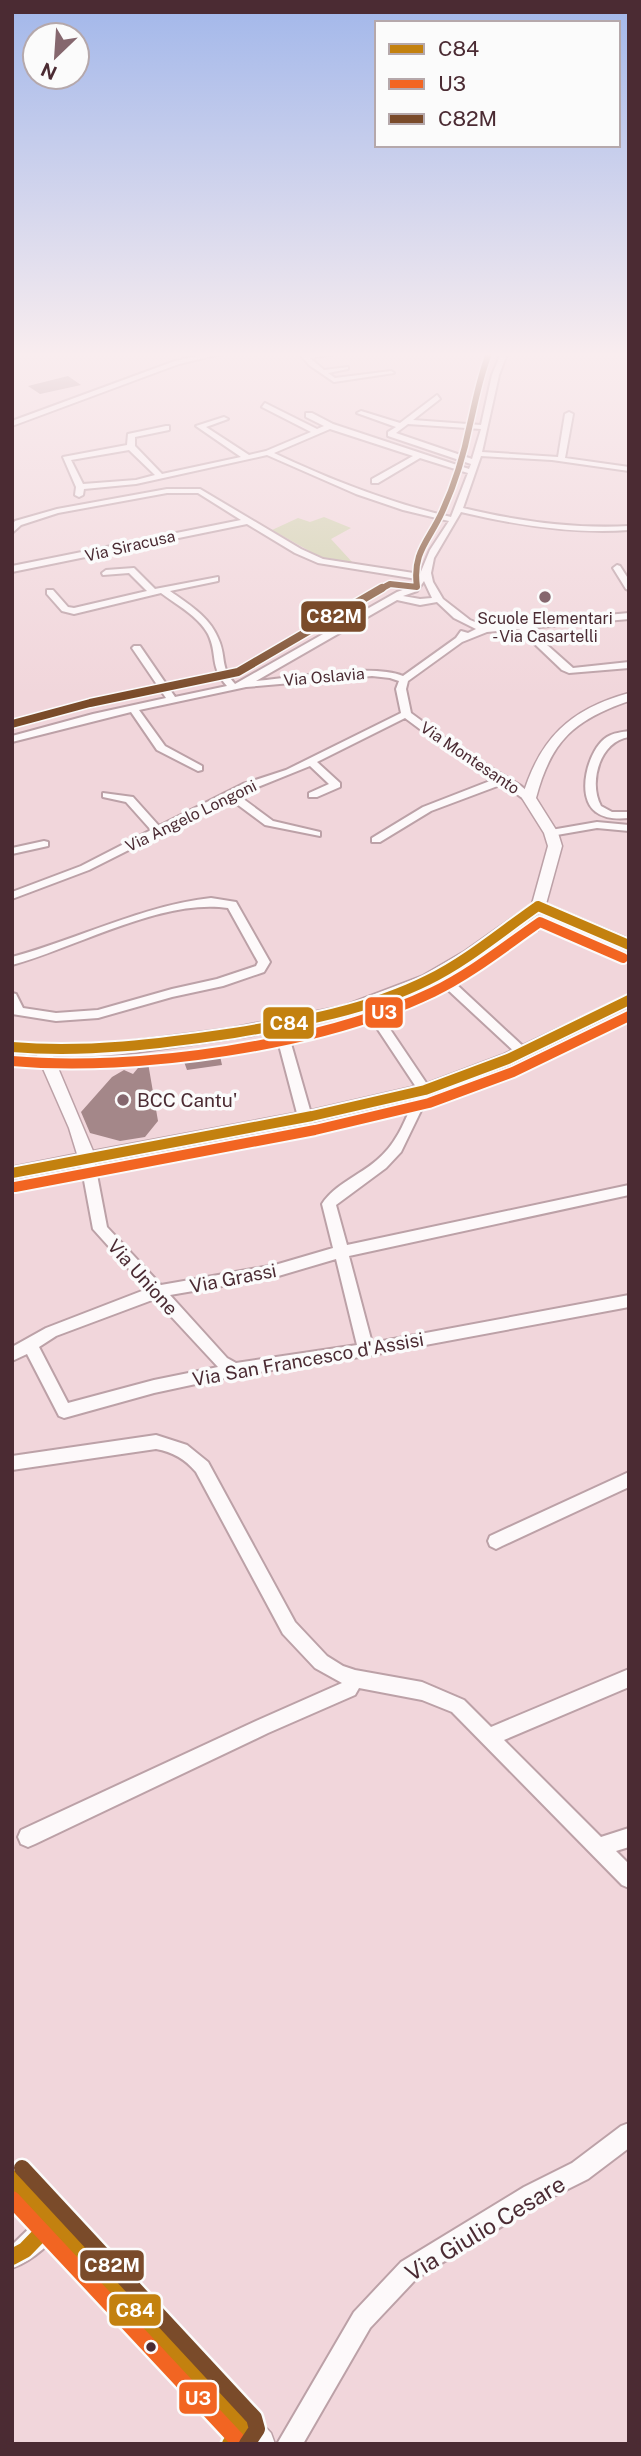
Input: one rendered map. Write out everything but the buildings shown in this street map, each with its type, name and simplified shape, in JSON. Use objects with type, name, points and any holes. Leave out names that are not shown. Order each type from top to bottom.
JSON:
[{"type":"main road","points":[[12,1047],[95,1050],[144,1046],[280,1026],[367,1004],[439,974],[538,906],[557,832],[527,792],[566,726],[587,712],[629,697]]},
{"type":"main road","points":[[538,906],[629,945]]},
{"type":"main road","points":[[12,1173],[305,1117],[425,1090],[452,1082],[522,1052],[629,1000]]},
{"type":"main road","name":"Via Unione","points":[[42,1050],[77,1128],[87,1159]]},
{"type":"main road","points":[[12,2178],[244,2438]]},
{"type":"street","points":[[69,466],[79,487],[78,506]]},
{"type":"street","points":[[150,466],[161,477]]},
{"type":"street","points":[[79,487],[136,482],[210,466]]},
{"type":"street","points":[[297,466],[384,503],[454,520]]},
{"type":"street","points":[[375,481],[402,466]]},
{"type":"street","points":[[452,466],[471,472]]},
{"type":"street","points":[[411,594],[420,583],[454,520],[473,466]]},
{"type":"street","points":[[606,466],[629,469]]},
{"type":"street","points":[[183,472],[200,491],[321,561],[341,566],[422,575],[436,594],[465,622],[485,629]]},
{"type":"street","points":[[12,531],[15,522],[78,506],[167,491],[200,491]]},
{"type":"street","points":[[458,509],[490,517],[561,526],[608,530],[629,528]]},
{"type":"street","points":[[561,526],[570,515]]},
{"type":"street","name":"Via Siracusa","points":[[12,569],[248,521]]},
{"type":"street","points":[[617,568],[629,587]]},
{"type":"street","points":[[106,573],[131,570],[152,591]]},
{"type":"street","points":[[50,593],[65,609],[74,611],[152,591],[215,579]]},
{"type":"street","points":[[12,739],[133,708],[238,686],[396,597],[425,589],[436,594]]},
{"type":"street","points":[[163,590],[206,624],[216,644],[218,670],[238,686]]},
{"type":"street","points":[[411,594],[450,609]]},
{"type":"street","points":[[427,602],[435,600],[436,594]]},
{"type":"street","points":[[404,680],[459,640],[485,629],[629,616]]},
{"type":"street","points":[[459,640],[465,632],[465,622]]},
{"type":"street","points":[[522,627],[565,668],[572,671],[629,665]]},
{"type":"street","points":[[137,648],[172,700]]},
{"type":"street","name":"Via Oslavia","points":[[238,686],[372,673],[392,675],[404,680]]},
{"type":"street","name":"Via Montesanto","points":[[404,680],[401,689],[406,714],[456,751],[527,792]]},
{"type":"street","points":[[133,708],[162,748],[198,768]]},
{"type":"street","name":"Via Angelo Longoni","points":[[12,896],[85,868],[247,786],[311,762],[406,714]]},
{"type":"street","points":[[612,816],[595,806],[592,792],[595,767],[605,743],[612,738],[629,734]]},
{"type":"street","points":[[311,762],[336,785],[313,795]]},
{"type":"street","points":[[376,840],[427,808],[503,780]]},
{"type":"street","points":[[107,795],[130,799],[159,832]]},
{"type":"street","points":[[231,795],[268,823],[316,834]]},
{"type":"street","points":[[557,832],[612,816],[629,815]]},
{"type":"street","points":[[557,832],[597,825],[629,828]]},
{"type":"street","points":[[12,851],[44,844]]},
{"type":"street","points":[[12,961],[139,917],[211,901],[232,905],[264,962],[260,969],[219,983],[98,1014],[56,1017],[15,1010],[12,996]]},
{"type":"street","points":[[439,974],[522,1052]]},
{"type":"street","points":[[366,1350],[329,1204],[339,1193],[375,1169],[396,1149],[425,1090],[367,1004]]},
{"type":"street","points":[[280,1026],[305,1117]]},
{"type":"street","name":"Via Unione","points":[[87,1159],[100,1228],[156,1292],[222,1362],[232,1368]]},
{"type":"street","name":"Via Grassi","points":[[12,1354],[51,1332],[156,1292],[275,1271],[341,1253],[629,1189]]},
{"type":"street","name":"Via San Francesco d'Assisi","points":[[30,1344],[64,1411],[164,1383],[219,1374],[232,1368],[247,1369],[366,1350],[629,1301]]},
{"type":"street","points":[[12,1463],[156,1442],[182,1449],[202,1467],[289,1628],[321,1662],[355,1679],[422,1690],[458,1706],[629,1878]]},
{"type":"street","points":[[496,1541],[629,1479]]},
{"type":"street","points":[[489,1737],[629,1678]]},
{"type":"street","points":[[28,1837],[349,1689],[355,1679]]},
{"type":"street","points":[[598,1847],[629,1837]]},
{"type":"street","name":"Via Giulio Cesare","points":[[289,2444],[362,2320],[408,2270],[532,2195],[579,2171],[629,2134]]},
{"type":"street","points":[[12,2257],[25,2250],[53,2221]]},
{"type":"green space","points":[[324,517],[351,528],[331,539],[353,563],[322,558],[272,530],[298,518],[310,522]]},
{"type":"transit line","name":"C82M","points":[[12,724],[90,703],[238,672],[390,584],[417,587],[415,575],[418,555],[442,513],[460,466]]},
{"type":"transit line","name":"C84","points":[[538,906],[629,945]]},
{"type":"transit line","name":"C84","points":[[12,1047],[90,1050],[141,1046],[271,1026],[351,1009],[428,980],[538,906]]},
{"type":"transit line","name":"U3","points":[[12,1061],[90,1064],[141,1060],[246,1045],[355,1022],[408,1003],[447,985],[540,922],[623,958]]},
{"type":"transit line","name":"C84","points":[[12,1173],[312,1116],[425,1090],[508,1059],[629,1000]]},
{"type":"transit line","name":"U3","points":[[15,1187],[315,1130],[429,1103],[513,1072],[629,1016]]},
{"type":"transit line","name":"C82M","points":[[22,2168],[254,2418],[257,2429],[247,2444]]},
{"type":"transit line","name":"C84","points":[[12,2178],[243,2426],[230,2444]]},
{"type":"transit line","name":"U3","points":[[12,2199],[241,2444]]},
{"type":"transit line","name":"C84","points":[[12,2257],[25,2250],[53,2221]]},
{"type":"place","name":"Scuole Elementari - Via Casartelli","points":[[545,597]]},
{"type":"place","name":"BCC Cantu'","points":[[123,1100]]}]
